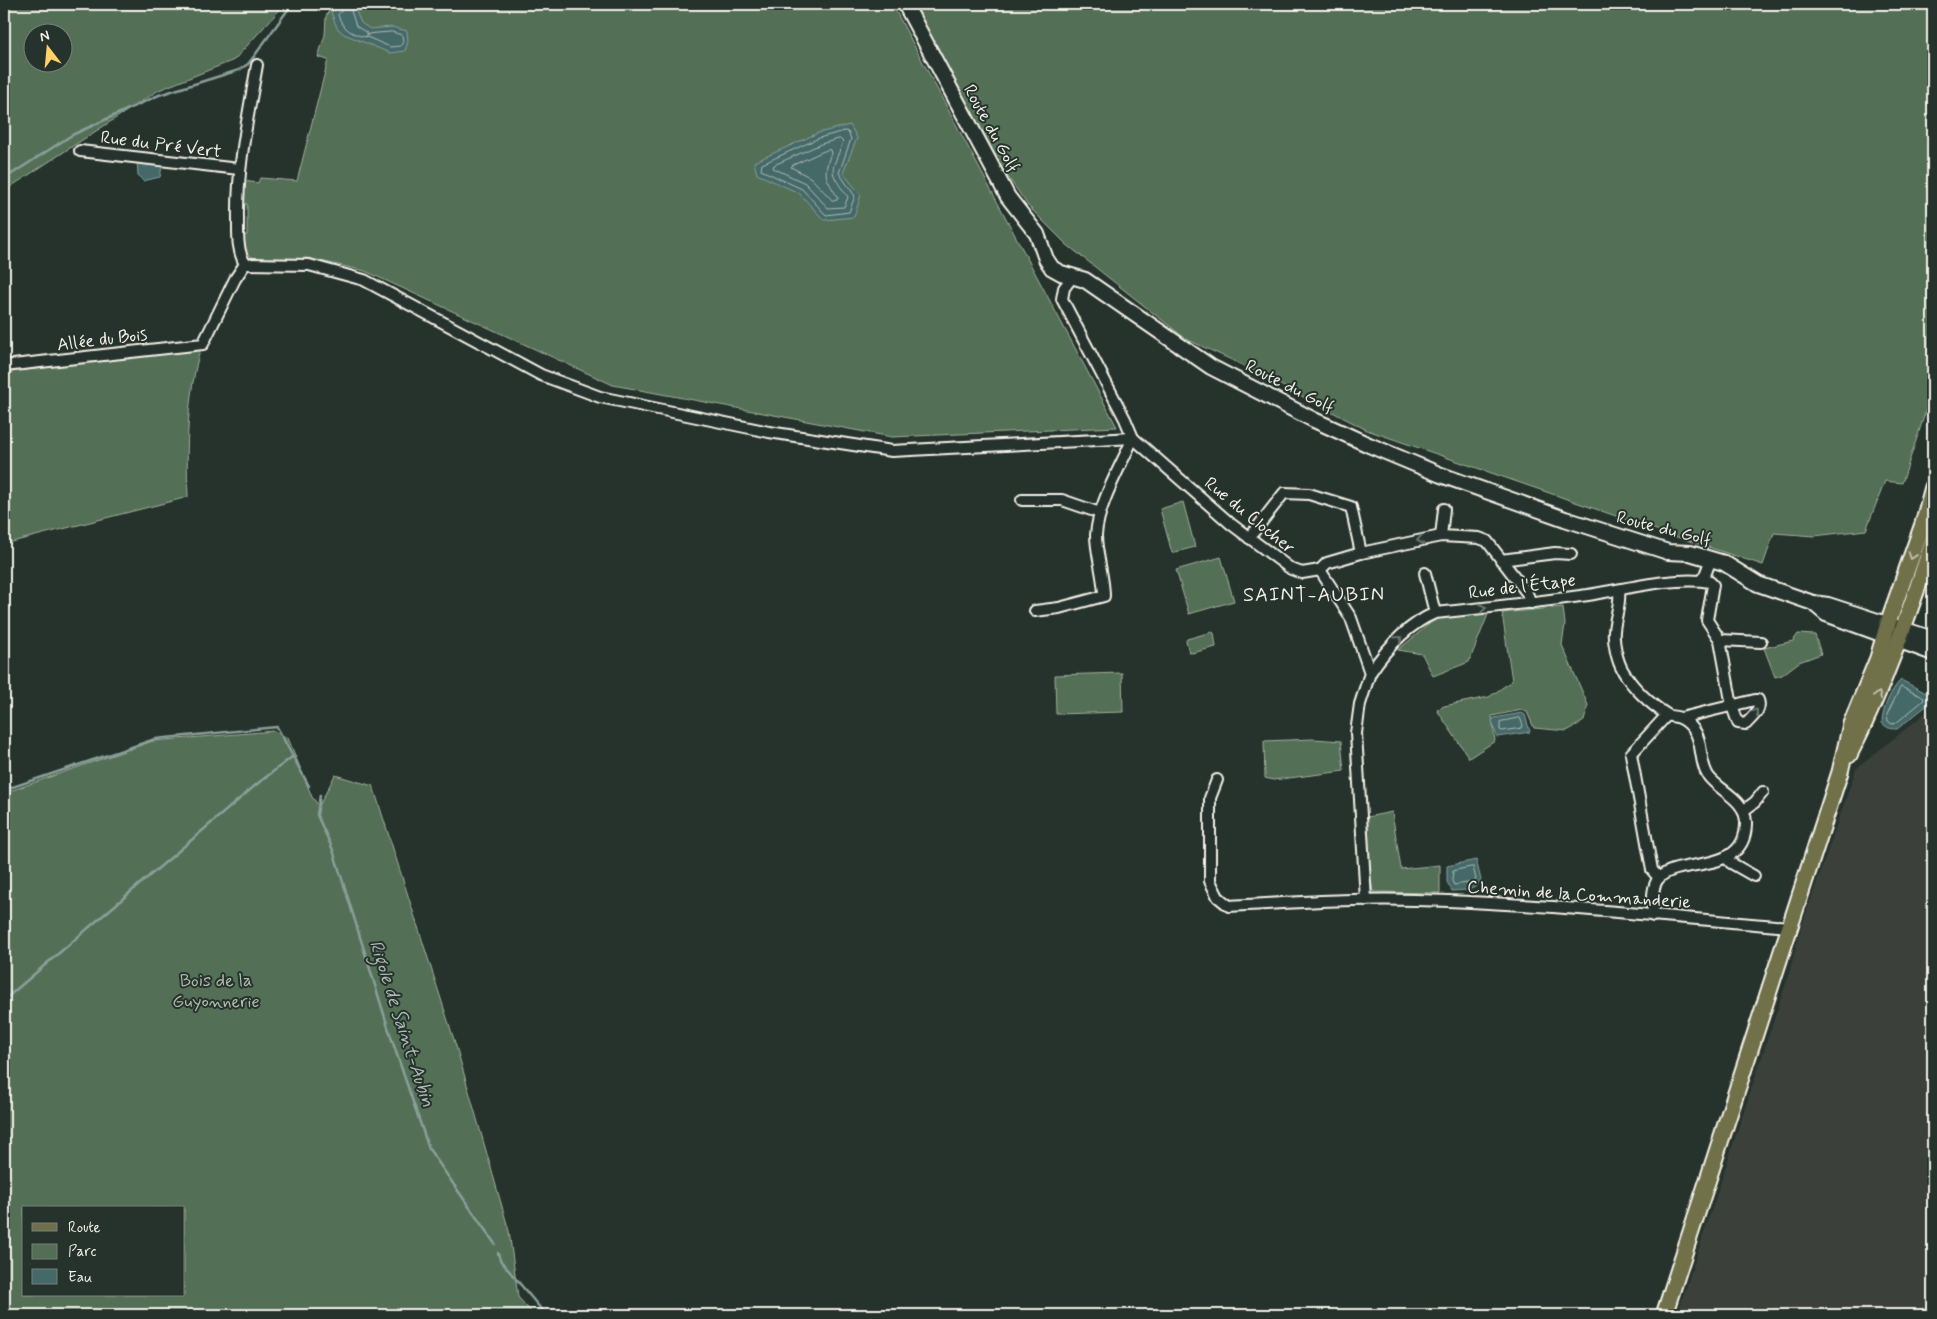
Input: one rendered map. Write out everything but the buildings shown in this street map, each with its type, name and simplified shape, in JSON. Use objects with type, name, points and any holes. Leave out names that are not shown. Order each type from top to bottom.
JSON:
[{"type":"main road","points":[[1664,1315],[1840,772],[1851,724],[1877,661],[1886,629],[1923,524],[1933,488]]},
{"type":"main road","points":[[1840,772],[1905,638],[1933,541]]},
{"type":"street","name":"Route du Golf","points":[[905,4],[1008,196],[1037,234],[1046,259],[1052,268],[1061,273],[1085,280],[1211,367],[1314,420],[1368,445],[1442,475],[1604,532],[1668,552],[1686,552],[1730,566],[1758,584],[1813,603],[1826,614],[1886,629],[1905,638]]},
{"type":"street","points":[[257,66],[239,169],[238,248],[245,264],[309,265],[364,280],[542,376],[600,398],[769,432],[892,451],[1133,438]]},
{"type":"street","name":"Rue du Pré Vert","points":[[80,151],[239,169]]},
{"type":"street","name":"Allée du Bois","points":[[4,366],[203,344],[235,279],[245,264]]},
{"type":"street","points":[[1035,611],[1059,608],[1104,596],[1104,581],[1096,537],[1100,513],[1133,438],[1125,419],[1062,299],[1064,288],[1073,276]]},
{"type":"street","name":"Rue du Clocher","points":[[1133,438],[1249,538],[1291,569],[1302,572],[1320,570]]},
{"type":"street","points":[[1249,538],[1284,493],[1309,494],[1351,506],[1361,552]]},
{"type":"street","points":[[1022,500],[1062,500],[1100,513]]},
{"type":"street","points":[[1441,536],[1444,509]]},
{"type":"street","points":[[1366,900],[1356,733],[1360,704],[1370,673],[1351,618],[1320,570],[1327,563],[1361,552],[1441,536],[1482,539],[1487,541],[1527,593],[1531,603]]},
{"type":"street","points":[[1501,560],[1555,552],[1570,554]]},
{"type":"street","points":[[1619,590],[1620,598],[1613,632],[1619,663],[1635,686],[1667,715],[1682,718],[1732,706],[1720,640],[1707,620],[1713,585],[1710,582],[1701,580],[1711,560]]},
{"type":"street","points":[[1424,573],[1435,613]]},
{"type":"street","name":"Rue de l'Étape","points":[[1370,673],[1395,642],[1423,618],[1435,613],[1531,603],[1665,582],[1701,580]]},
{"type":"street","points":[[1905,638],[1933,639]]},
{"type":"street","points":[[1905,638],[1933,653]]},
{"type":"street","points":[[1720,640],[1761,642]]},
{"type":"street","points":[[1659,878],[1652,870],[1631,754],[1667,715]]},
{"type":"street","points":[[1653,916],[1654,891],[1659,878],[1667,873],[1707,864],[1726,857],[1742,841],[1746,829],[1746,819],[1743,811],[1736,800],[1710,778],[1706,772],[1696,732],[1682,718]]},
{"type":"street","name":"Chemin de la Commanderie","points":[[1217,780],[1210,798],[1210,881],[1218,897],[1229,906],[1366,900],[1472,902],[1789,927]]},
{"type":"street","points":[[1743,811],[1755,802],[1763,792]]},
{"type":"street","points":[[1726,857],[1731,863],[1754,876]]},
{"type":"shaded area","points":[[1933,707],[1933,1315],[1677,1315],[1788,977],[1801,928],[1856,769]]},
{"type":"green space","points":[[4,4],[285,4],[234,60],[159,90],[4,191]]},
{"type":"green space","points":[[333,4],[892,4],[1117,427],[892,437],[613,385],[365,271],[307,258],[291,260],[254,258],[243,252],[242,236],[247,235],[247,204],[242,204],[243,181],[258,183],[260,178],[297,181],[328,60],[318,57],[325,35],[326,16]]},
{"type":"green space","points":[[914,4],[1933,4],[1933,389],[1902,483],[1885,481],[1866,530],[1814,536],[1774,533],[1763,565],[1367,430],[1234,361],[1186,339],[1066,244],[1029,207],[1003,170]]},
{"type":"green space","points":[[201,347],[196,365],[188,421],[188,497],[4,544],[4,373]]},
{"type":"green space","points":[[1183,502],[1195,547],[1172,553],[1160,509]]},
{"type":"green space","points":[[1221,557],[1234,601],[1189,614],[1176,570]]},
{"type":"green space","points":[[1563,607],[1565,624],[1562,645],[1588,705],[1584,721],[1567,731],[1534,728],[1527,712],[1522,710],[1492,716],[1495,741],[1469,758],[1437,710],[1444,706],[1489,697],[1512,681],[1502,613]]},
{"type":"green space","points":[[1489,612],[1469,662],[1433,676],[1422,654],[1398,650],[1434,620],[1447,616]]},
{"type":"green space","points":[[1214,633],[1216,647],[1192,653],[1189,652],[1187,639]]},
{"type":"green space","points":[[1798,634],[1815,635],[1821,654],[1799,662],[1782,675],[1775,677],[1764,648],[1793,641]]},
{"type":"green space","points":[[1122,673],[1123,712],[1056,714],[1055,675]]},
{"type":"green space","name":"Bois de la Guyonnerie","points":[[274,731],[288,738],[312,797],[319,806],[335,775],[373,786],[456,1046],[509,1231],[518,1297],[534,1315],[4,1315],[4,793],[153,741]]},
{"type":"green space","points":[[1314,739],[1341,741],[1344,771],[1273,780],[1265,778],[1264,741]]},
{"type":"green space","points":[[1392,812],[1401,869],[1440,865],[1440,893],[1373,892],[1370,874],[1367,817]]},
{"type":"water","points":[[353,4],[361,23],[370,29],[392,27],[407,31],[408,41],[405,51],[390,53],[344,34],[337,28],[331,12],[342,5]]},
{"type":"water","points":[[850,125],[857,138],[843,173],[861,195],[854,217],[824,220],[799,193],[757,174],[754,162],[818,133]]},
{"type":"water","points":[[137,160],[163,161],[160,177],[143,181],[138,175]]},
{"type":"water","points":[[1901,680],[1933,698],[1930,703],[1897,729],[1890,728],[1882,723],[1885,706]]},
{"type":"water","points":[[1522,713],[1525,715],[1530,732],[1497,737],[1492,721],[1494,718]]},
{"type":"water","points":[[1476,860],[1481,880],[1478,884],[1468,890],[1452,891],[1447,882],[1447,866]]},
{"type":"waterway","name":"Rigole de Saint-Aubin","points":[[4,179],[72,135],[159,95],[239,70],[248,64],[292,4]]},
{"type":"waterway","name":"Rigole de Saint-Aubin","points":[[4,790],[155,739],[277,727],[309,786]]},
{"type":"waterway","points":[[4,1000],[257,784],[292,757]]},
{"type":"waterway","name":"Rigole de Saint-Aubin","points":[[320,795],[317,815],[333,850],[392,1040],[429,1149],[495,1244]]},
{"type":"waterway","name":"Rigole de Saint-Aubin","points":[[498,1253],[500,1260],[546,1315]]},
{"type":"district","name":"SAINT-AUBIN","points":[[1314,594]]}]
